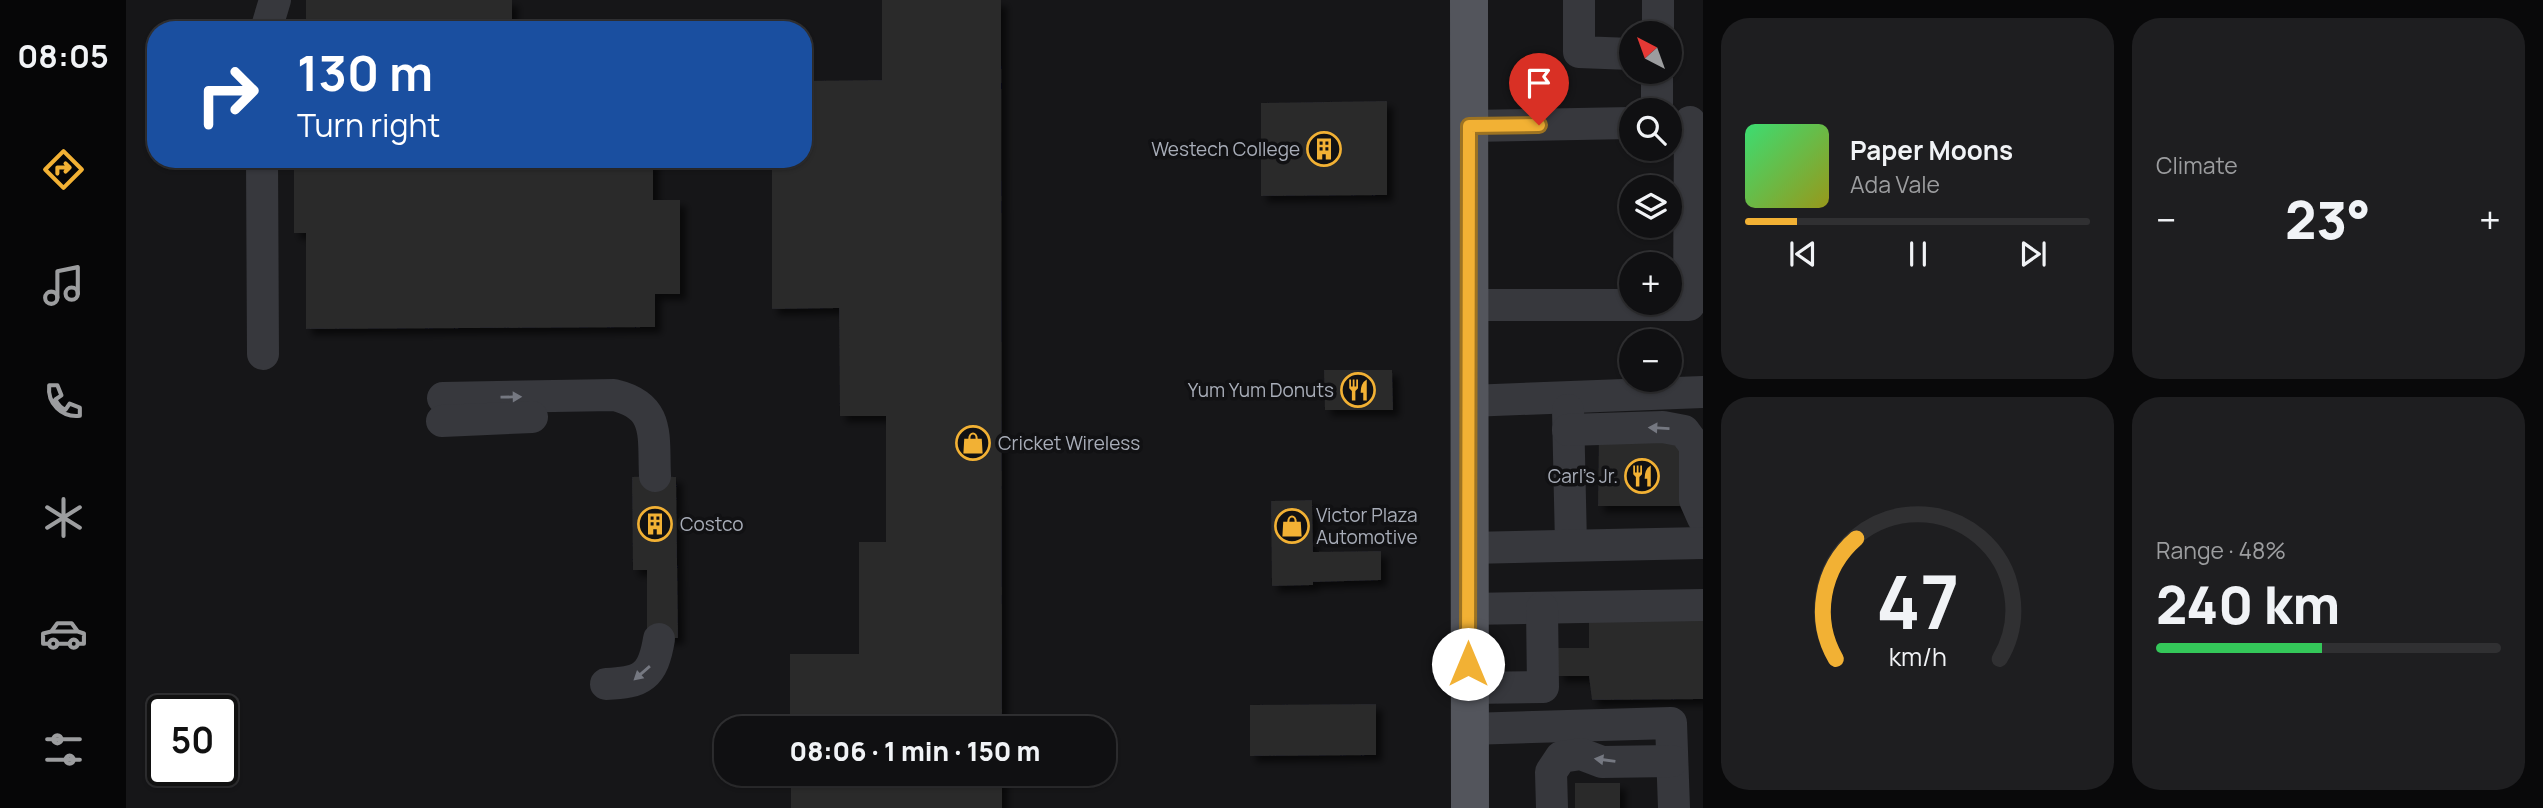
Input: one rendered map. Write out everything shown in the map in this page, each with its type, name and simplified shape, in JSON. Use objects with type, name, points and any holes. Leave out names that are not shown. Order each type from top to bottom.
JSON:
[{"type":"main road","points":[[1469,0],[1470,808]]},
{"type":"lane","points":[[269,21],[275,0]]},
{"type":"lane","points":[[1579,0],[1579,52],[1619,54]]},
{"type":"lane","points":[[1658,0],[1658,21]]},
{"type":"lane","points":[[1469,305],[1689,305],[1688,122]]},
{"type":"lane","points":[[1469,126],[1619,123]]},
{"type":"lane","points":[[262,168],[263,354]]},
{"type":"lane","points":[[1469,401],[1703,393]]},
{"type":"lane","points":[[442,410],[614,395],[632,399],[646,409],[653,430],[655,476]]},
{"type":"lane","points":[[1568,398],[1571,545]]},
{"type":"lane","points":[[1568,430],[1663,427],[1684,431],[1695,446],[1695,500],[1703,518]]},
{"type":"lane","points":[[1469,548],[1703,543]]},
{"type":"lane","points":[[1468,610],[1703,605]]},
{"type":"lane","points":[[1468,688],[1543,687],[1542,608]]},
{"type":"lane","points":[[606,684],[629,683],[647,674],[656,657],[659,639]]},
{"type":"lane","points":[[1468,729],[1671,723],[1674,808]]},
{"type":"lane","points":[[1552,808],[1551,772],[1561,757],[1581,754],[1602,762],[1672,761]]},
{"type":"building","points":[[306,0],[512,0],[512,21],[306,21]]},
{"type":"building","points":[[882,0],[1001,0],[1002,716],[790,716],[790,654],[859,654],[859,542],[886,542],[886,416],[840,416],[839,308],[772,309],[772,168],[812,168],[812,81],[882,80]]},
{"type":"building","name":"Westech College","points":[[1387,101],[1387,195],[1261,196],[1261,103]]},
{"type":"building","points":[[294,168],[653,168],[653,200],[680,200],[680,294],[655,294],[655,327],[306,329],[306,233],[294,233]]},
{"type":"building","name":"Yum Yum Donuts","points":[[1324,370],[1392,370],[1393,410],[1325,410]]},
{"type":"building","name":"Carl's Jr.","points":[[1599,436],[1680,436],[1686,506],[1598,506]]},
{"type":"building","name":"Costco","points":[[632,477],[676,477],[678,638],[647,639],[647,570],[633,570]]},
{"type":"building","name":"Victor Plaza Automotive","points":[[1312,500],[1313,552],[1381,551],[1381,580],[1272,586],[1271,501]]},
{"type":"building","points":[[1703,614],[1703,699],[1592,700],[1589,676],[1558,676],[1558,648],[1589,648],[1589,616]]},
{"type":"building","points":[[1376,704],[1376,755],[1250,756],[1250,705]]},
{"type":"building","points":[[1575,783],[1620,783],[1620,808],[1575,808]]},
{"type":"building","points":[[791,786],[1002,786],[1002,808],[791,808]]},
{"type":"place","name":"Westech College","points":[[1324,149]]},
{"type":"place","name":"Yum Yum Donuts","points":[[1358,390]]},
{"type":"place","name":"Cricket Wireless","points":[[973,443]]},
{"type":"place","name":"Carl's Jr.","points":[[1642,476]]},
{"type":"place","name":"Costco","points":[[655,524]]},
{"type":"place","name":"Victor Plaza Automotive","points":[[1292,526]]},
{"type":"route","points":[[1468,664],[1469,126],[1539,125]]}]
